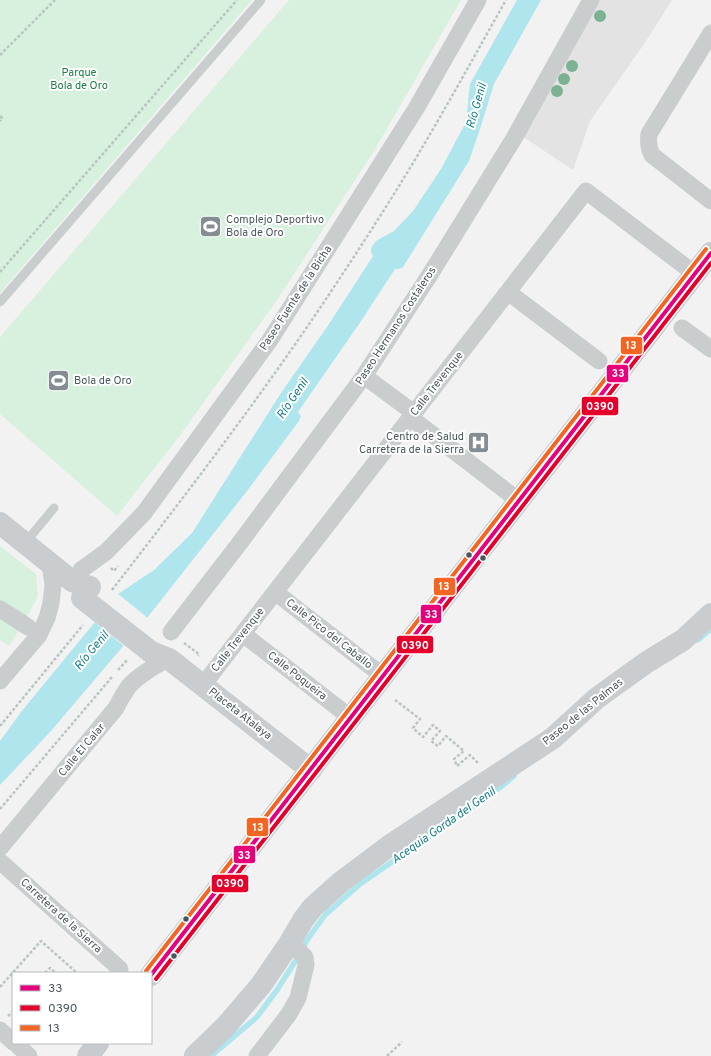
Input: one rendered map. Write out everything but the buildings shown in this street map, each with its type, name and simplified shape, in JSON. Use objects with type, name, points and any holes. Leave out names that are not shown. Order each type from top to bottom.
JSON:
[{"type":"main road","points":[[152,974],[711,253]]},
{"type":"main road","points":[[88,1056],[97,1044]]},
{"type":"street","name":"Paseo Fuente de la Bicha","points":[[81,584],[106,552],[144,513],[270,340],[417,107],[478,0]]},
{"type":"street","name":"Paseo Hermanos Costaleros","points":[[156,648],[239,544],[364,376],[431,273],[509,147],[591,0]]},
{"type":"street","points":[[711,33],[649,134],[648,142],[649,150],[652,155],[711,201]]},
{"type":"street","name":"Calle Trevenque","points":[[203,685],[275,592],[408,412],[586,191],[695,274]]},
{"type":"street","points":[[512,295],[599,361]]},
{"type":"street","points":[[682,328],[711,349]]},
{"type":"street","points":[[364,376],[519,501]]},
{"type":"street","name":"Placeta Atalaya","points":[[0,523],[50,563],[81,584],[156,648],[311,770]]},
{"type":"street","points":[[0,681],[7,661],[39,635],[47,618],[51,603],[53,585],[50,563]]},
{"type":"street","name":"Calle Pico del Caballo","points":[[275,592],[383,676]]},
{"type":"street","points":[[0,609],[28,627]]},
{"type":"street","name":"Paseo de las Palmas","points":[[195,1056],[226,1026],[261,985],[297,950],[303,920],[341,882],[389,846],[553,738],[597,698],[647,662],[683,640],[711,614]]},
{"type":"street","name":"Calle Poqueira","points":[[243,634],[351,718]]},
{"type":"street","name":"Calle El Calar","points":[[1,855],[116,708],[130,684],[156,665],[156,648]]},
{"type":"street","name":"Carretera de la Sierra","points":[[1,855],[120,969]]},
{"type":"street","name":"Paseo de las Palmas","points":[[257,1056],[290,1014],[298,998],[306,965],[297,950]]},
{"type":"street","points":[[0,1030],[12,1040]]},
{"type":"street","points":[[16,1044],[29,1056]]},
{"type":"lane","points":[[0,302],[261,0]]},
{"type":"lane","points":[[25,543],[54,508]]},
{"type":"path","points":[[0,55],[54,0]]},
{"type":"path","points":[[0,272],[237,0]]},
{"type":"path","points":[[112,590],[266,386],[321,306],[415,158],[506,0]]},
{"type":"path","points":[[0,116],[2,118],[0,121]]},
{"type":"path","points":[[0,726],[88,619]]},
{"type":"path","points":[[0,808],[156,648]]},
{"type":"path","points":[[395,700],[420,719],[413,728],[423,737],[433,725],[440,731],[431,741],[438,746],[446,736],[464,751],[454,759],[457,766],[470,755],[475,760]]},
{"type":"path","points":[[13,972],[41,941],[76,972]]},
{"type":"path","points":[[47,972],[50,968],[55,972]]},
{"type":"path","points":[[0,987],[12,974]]},
{"type":"path","points":[[387,1056],[402,1042]]},
{"type":"shaded area","points":[[597,0],[672,0],[646,41],[590,121],[573,170],[522,136]]},
{"type":"green space","name":"Parque Bola de Oro","points":[[0,0],[252,0],[0,293]]},
{"type":"green space","name":"Complejo Deportivo Bola de Oro","points":[[289,0],[461,0],[374,151],[277,300],[178,438],[117,516],[0,414],[0,337]]},
{"type":"green space","points":[[0,546],[36,574],[38,596],[9,646],[0,640]]},
{"type":"water","name":"Río Genil","points":[[517,0],[541,0],[494,84],[469,161],[403,267],[395,269],[298,412],[301,416],[299,421],[247,491],[147,618],[51,731],[0,785],[0,741],[21,712],[118,594],[154,570],[192,533],[281,393],[327,327],[373,256],[371,248],[376,241],[394,231],[413,211],[441,169],[466,122],[470,84]]},
{"type":"pier","points":[[117,593],[149,619],[125,647],[93,621]]},
{"type":"waterway","name":"Acequia Gorda del Genil","points":[[698,640],[711,629]]},
{"type":"waterway","name":"Acequia Gorda del Genil","points":[[211,1056],[257,1017],[277,990],[307,940],[325,915],[360,884],[502,786],[514,776]]},
{"type":"transit line","name":"13","points":[[146,971],[706,249]]},
{"type":"transit line","name":"33","points":[[152,974],[711,253]]},
{"type":"transit line","name":"0390","points":[[156,979],[711,263]]},
{"type":"place","name":"Complejo Deportivo Bola de Oro","points":[[210,226]]},
{"type":"place","name":"Bola de Oro","points":[[58,381]]},
{"type":"place","name":"Centro de Salud Carretera de la Sierra","points":[[479,443]]}]
